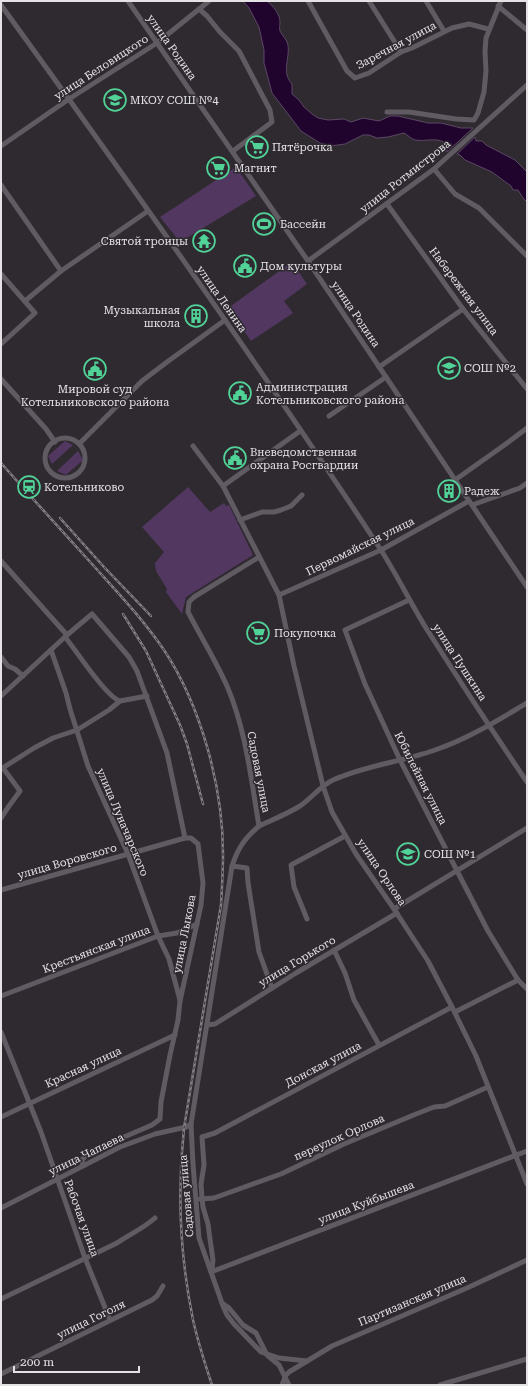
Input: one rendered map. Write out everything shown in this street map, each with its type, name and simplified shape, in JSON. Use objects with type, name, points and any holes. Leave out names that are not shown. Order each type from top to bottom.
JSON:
[{"type":"street","name":"улица Родина","points":[[128,1],[308,261],[527,587]]},
{"type":"street","name":"улица Беловицкого","points":[[1,146],[69,99],[157,43],[209,1]]},
{"type":"street","name":"Заречная улица","points":[[308,1],[347,71],[355,78],[369,73],[401,52],[412,48],[444,31],[469,24],[488,29]]},
{"type":"street","points":[[369,1],[401,52]]},
{"type":"street","points":[[426,1],[444,31]]},
{"type":"street","points":[[387,112],[409,112],[456,120],[474,120],[478,113],[484,92],[486,71],[485,45],[488,29],[500,4],[527,30]]},
{"type":"street","name":"улица Ленина","points":[[1,5],[225,320],[380,550]]},
{"type":"street","points":[[199,10],[207,16],[220,32],[239,51],[272,116],[272,122],[233,151]]},
{"type":"street","name":"улица Ротмистрова","points":[[308,261],[434,169],[527,85]]},
{"type":"street","points":[[434,169],[455,194],[479,208],[527,256]]},
{"type":"street","points":[[1,185],[62,271]]},
{"type":"street","name":"Набережная улица","points":[[387,204],[463,309],[527,389]]},
{"type":"street","points":[[25,301],[62,271],[148,211]]},
{"type":"street","points":[[1,274],[35,313],[1,344]]},
{"type":"street","points":[[379,367],[463,309]]},
{"type":"street","points":[[79,444],[142,382],[225,320]]},
{"type":"street","points":[[330,416],[386,377]]},
{"type":"street","points":[[1,379],[37,418],[55,442]]},
{"type":"street","points":[[455,480],[527,428]]},
{"type":"street","points":[[223,486],[300,431]]},
{"type":"street","points":[[62,439],[69,439],[79,444],[82,448],[85,457],[83,466],[77,474],[64,478],[52,473],[47,465],[46,452],[55,442],[62,439]]},
{"type":"street","name":"улица Орлова","points":[[194,446],[223,486],[279,595],[294,666],[323,786],[332,812],[356,854],[396,911],[428,961],[452,1006],[476,1056],[527,1184]]},
{"type":"street","name":"Первомайская улица","points":[[279,595],[380,550],[471,503],[520,488],[527,483]]},
{"type":"street","points":[[240,520],[262,512],[274,512],[281,510],[290,506],[302,495]]},
{"type":"street","name":"улица Пушкина","points":[[380,550],[409,600],[489,726],[527,782]]},
{"type":"street","name":"Садовая улица","points":[[211,1272],[199,1238],[191,1124],[208,1025],[232,866],[238,850],[243,842],[259,826],[250,772],[238,720],[227,686],[188,612],[189,602],[194,597],[260,557]]},
{"type":"street","points":[[1,561],[66,636],[89,671],[112,696],[120,701]]},
{"type":"street","name":"Юбилейная улица","points":[[409,600],[345,630],[365,684],[400,760],[488,931],[518,980],[527,989]]},
{"type":"street","points":[[1,696],[92,614],[135,667],[167,753],[186,838]]},
{"type":"street","name":"улица Луначарского","points":[[51,650],[66,693],[88,766],[128,854],[158,936],[169,960],[180,1001]]},
{"type":"street","points":[[1,658],[8,666],[15,669],[23,676]]},
{"type":"street","points":[[1,818],[20,791],[2,769],[34,748],[53,738],[77,730],[109,710],[120,701],[147,696]]},
{"type":"street","points":[[259,826],[300,806],[323,786],[333,780],[364,768],[437,750],[489,726],[527,703]]},
{"type":"street","name":"улица Горького","points":[[208,1025],[215,1024],[527,828]]},
{"type":"street","points":[[307,919],[294,887],[291,865],[345,836]]},
{"type":"street","name":"улица Воровского","points":[[1,890],[186,838]]},
{"type":"street","name":"улица Лыкова","points":[[83,1166],[82,1160],[89,1152],[152,1125],[160,1119],[161,1102],[178,1020],[180,1001],[201,905],[203,883],[198,844],[191,838],[186,838]]},
{"type":"street","points":[[232,866],[247,868],[259,952],[272,988]]},
{"type":"street","name":"Крестьянская улица","points":[[1,996],[158,936],[177,933],[197,924]]},
{"type":"street","points":[[334,950],[345,973],[354,1000],[379,1045]]},
{"type":"street","points":[[455,1012],[518,980]]},
{"type":"street","name":"Донская улица","points":[[202,1137],[215,1133],[452,1006]]},
{"type":"street","name":"Рабочая улица","points":[[1,1032],[29,1103],[85,1258],[110,1320]]},
{"type":"street","name":"Красная улица","points":[[1,1117],[175,1035]]},
{"type":"street","name":"переулок Орлова","points":[[196,1199],[214,1198],[281,1174],[344,1144],[434,1107],[445,1106],[488,1087]]},
{"type":"street","name":"улица Чапаева","points":[[1,1208],[120,1147],[165,1131],[184,1128],[191,1124]]},
{"type":"street","name":"Садовая улица","points":[[202,1137],[204,1165],[201,1184],[213,1260],[211,1272]]},
{"type":"street","name":"улица Куйбышева","points":[[211,1272],[527,1151]]},
{"type":"street","points":[[1,1299],[117,1243],[128,1235],[146,1226],[156,1218]]},
{"type":"street","name":"Партизанская улица","points":[[285,1376],[289,1372],[332,1346],[467,1288],[527,1260]]},
{"type":"street","points":[[211,1272],[227,1315],[261,1352],[279,1358],[307,1361]]},
{"type":"street","name":"улица Гоголя","points":[[1,1374],[152,1300],[157,1296],[163,1286]]},
{"type":"street","points":[[222,1302],[243,1325],[256,1333],[267,1354],[279,1365],[289,1385]]},
{"type":"street","points":[[440,1385],[527,1359]]},
{"type":"street","points":[[282,1385],[285,1376]]},
{"type":"shaded area","points":[[243,1],[267,1],[276,10],[280,19],[280,31],[288,45],[286,70],[292,84],[292,94],[304,107],[318,118],[328,120],[344,119],[351,122],[363,118],[379,121],[390,116],[398,116],[428,123],[441,123],[461,128],[473,128],[447,152],[447,145],[444,142],[437,140],[415,140],[404,133],[377,138],[369,135],[363,135],[345,144],[330,146],[320,143],[301,131],[272,93],[264,63],[264,50],[259,27],[249,8]]},
{"type":"shaded area","points":[[475,137],[476,141],[482,141],[486,145],[515,160],[527,172],[527,202],[518,190],[513,190],[511,186],[492,172],[465,160],[457,154]]},
{"type":"shaded area","points":[[236,167],[256,196],[180,242],[160,217]]},
{"type":"shaded area","points":[[292,262],[307,284],[284,301],[293,313],[251,341],[228,308]]},
{"type":"shaded area","points":[[65,441],[73,445],[52,464],[48,456]]},
{"type":"shaded area","points":[[78,451],[83,460],[66,475],[57,471]]},
{"type":"shaded area","points":[[188,487],[210,512],[224,503],[226,506],[229,505],[253,555],[186,597],[182,614],[166,592],[167,589],[156,571],[155,563],[164,552],[142,527]]},
{"type":"railway","points":[[1,463],[130,606],[164,650],[189,696],[199,721],[214,775],[222,828],[223,860],[221,905],[184,1128],[180,1200],[185,1272],[193,1320],[212,1385]]},
{"type":"railway","points":[[60,518],[151,616]]},
{"type":"railway","points":[[123,614],[146,651],[180,725],[187,744],[203,804]]},
{"type":"place","name":"МКОУ СОШ №4","points":[[115,100]]},
{"type":"place","name":"Пятёрочка","points":[[257,147]]},
{"type":"place","name":"Магнит","points":[[218,168]]},
{"type":"place","name":"Бассейн","points":[[264,224]]},
{"type":"place","name":"Святой троицы","points":[[204,241]]},
{"type":"place","name":"Дом культуры","points":[[245,266]]},
{"type":"place","name":"Музыкальная школа","points":[[196,316]]},
{"type":"place","name":"СОШ №2","points":[[449,368]]},
{"type":"place","name":"Мировой суд Котельниковского района","points":[[95,369]]},
{"type":"place","name":"Администрация Котельниковского района","points":[[240,393]]},
{"type":"place","name":"Вневедомственная охрана Росгвардии","points":[[235,458]]},
{"type":"place","name":"Котельниково","points":[[29,487]]},
{"type":"place","name":"Радеж","points":[[449,491]]},
{"type":"place","name":"Покупочка","points":[[258,633]]},
{"type":"place","name":"СОШ №1","points":[[408,854]]}]
